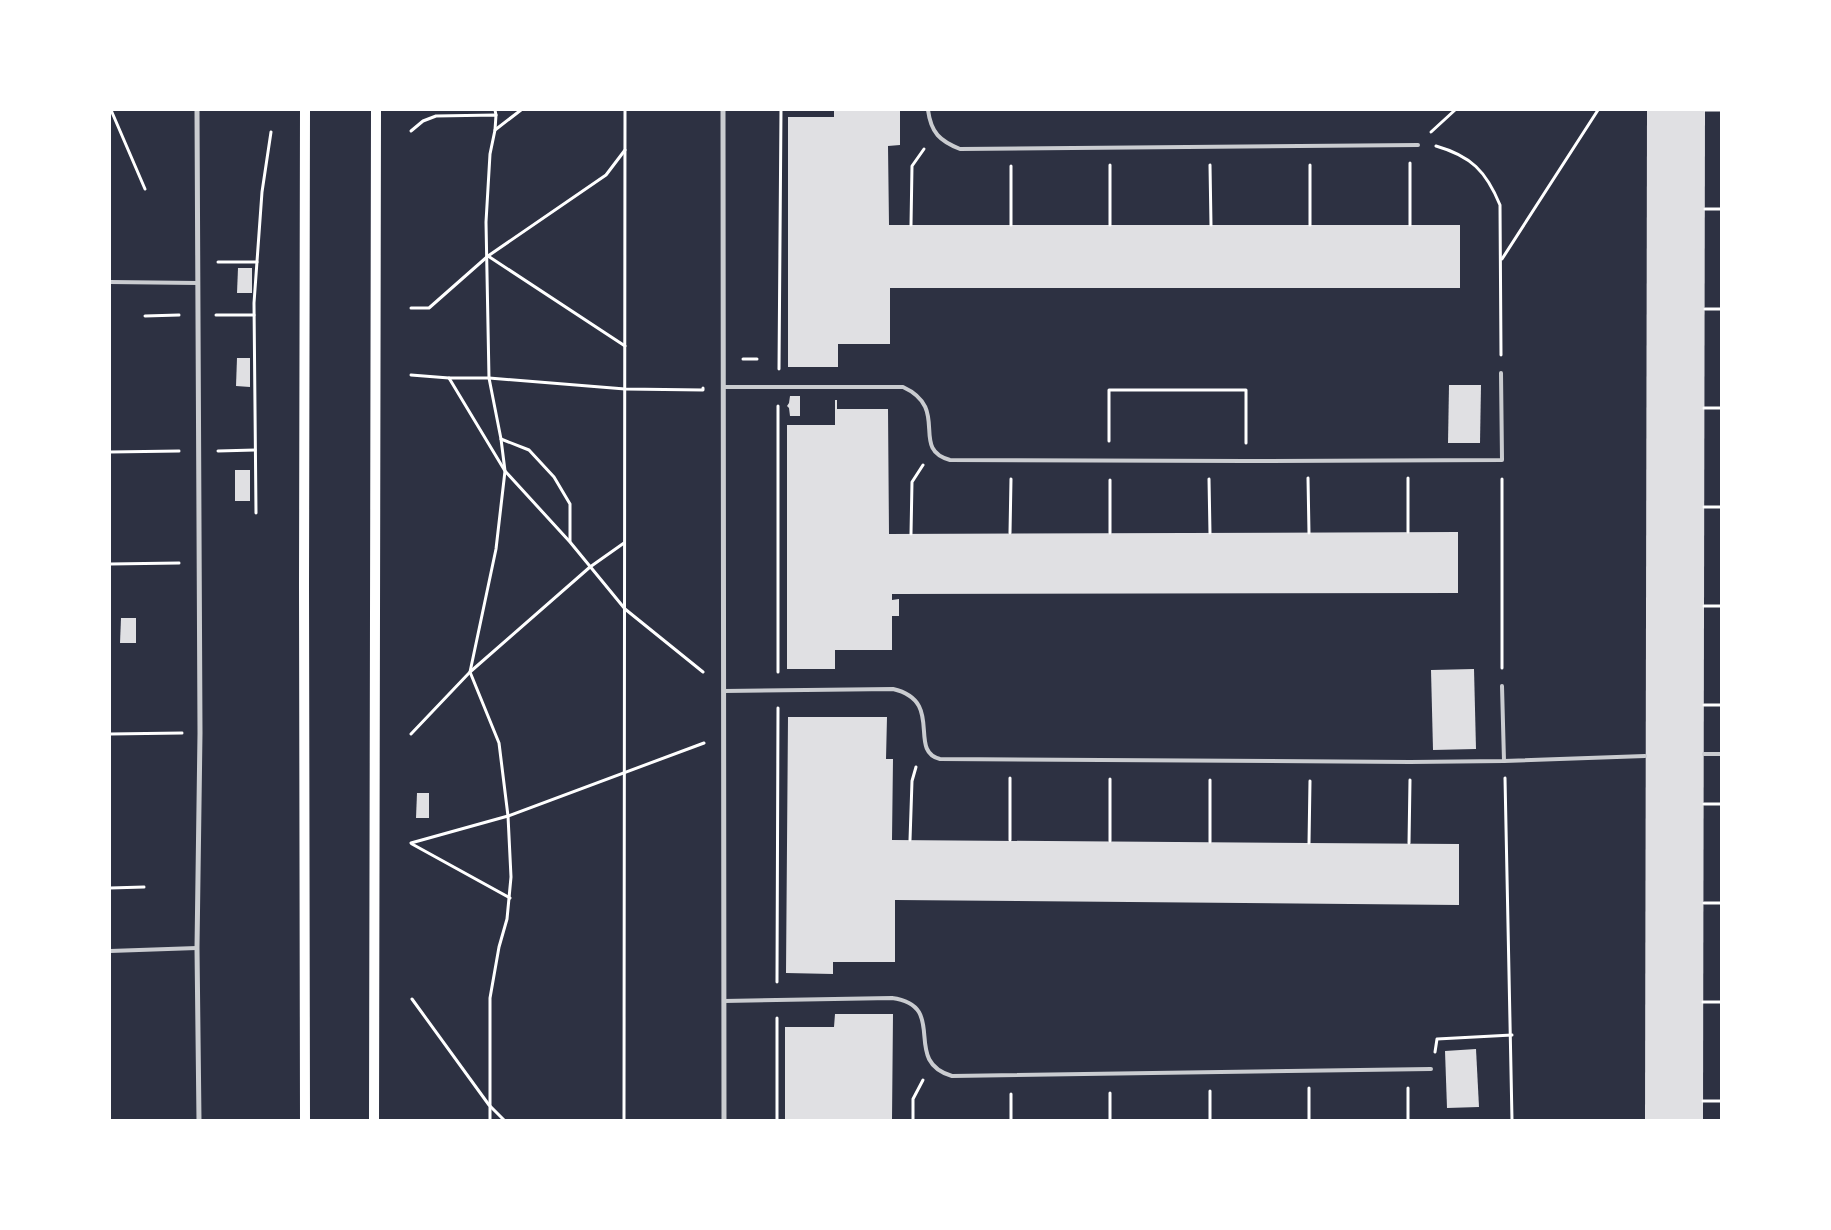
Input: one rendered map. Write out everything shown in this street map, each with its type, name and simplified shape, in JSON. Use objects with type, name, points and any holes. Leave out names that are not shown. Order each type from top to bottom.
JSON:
[{"type":"main road","points":[[305,1120],[304,587],[306,110]]},
{"type":"main road","points":[[374,1120],[376,110]]},
{"type":"street","points":[[198,110],[200,733],[197,948],[199,1120]]},
{"type":"street","points":[[723,110],[724,1120]]},
{"type":"lane","points":[[928,110],[929,119],[935,133],[946,143],[960,148],[1418,145]]},
{"type":"lane","points":[[110,282],[198,283]]},
{"type":"lane","points":[[723,387],[903,386],[915,392],[924,401],[929,413],[930,440],[933,450],[940,457],[950,460],[1502,460],[1501,373]]},
{"type":"lane","points":[[1502,686],[1504,762]]},
{"type":"lane","points":[[724,691],[893,689],[907,692],[917,701],[923,713],[926,748],[929,754],[940,759],[1504,762],[1646,756]]},
{"type":"lane","points":[[1704,754],[1721,754]]},
{"type":"lane","points":[[110,951],[197,948]]},
{"type":"lane","points":[[724,1001],[892,998],[905,1000],[916,1007],[922,1018],[926,1053],[931,1064],[940,1073],[952,1076],[1431,1070]]},
{"type":"path","points":[[111,110],[145,188]]},
{"type":"path","points":[[490,1120],[490,998],[510,898],[512,877],[508,816],[498,743],[470,672],[496,549],[505,471],[502,439],[490,378],[486,222],[490,154],[495,130],[495,110]]},
{"type":"path","points":[[495,130],[521,110]]},
{"type":"path","points":[[624,1120],[625,110]]},
{"type":"path","points":[[779,370],[781,110]]},
{"type":"path","points":[[1418,145],[1455,110]]},
{"type":"path","points":[[1501,260],[1598,110]]},
{"type":"path","points":[[1705,110],[1721,110]]},
{"type":"path","points":[[411,131],[423,121],[436,116],[496,115]]},
{"type":"path","points":[[256,513],[254,315],[262,192],[271,132]]},
{"type":"path","points":[[911,225],[912,166],[935,133]]},
{"type":"path","points":[[1410,144],[1410,225]]},
{"type":"path","points":[[1418,145],[1436,146],[1454,151],[1469,160],[1483,173],[1493,188],[1500,205],[1501,373]]},
{"type":"path","points":[[1210,146],[1210,225]]},
{"type":"path","points":[[1310,146],[1310,225]]},
{"type":"path","points":[[1110,147],[1110,225]]},
{"type":"path","points":[[1011,148],[1011,225]]},
{"type":"path","points":[[411,308],[429,308],[488,256],[606,175],[626,150]]},
{"type":"path","points":[[1704,209],[1721,209]]},
{"type":"path","points":[[488,256],[625,346]]},
{"type":"path","points":[[197,261],[257,262]]},
{"type":"path","points":[[1705,309],[1721,309]]},
{"type":"path","points":[[145,316],[180,315]]},
{"type":"path","points":[[215,315],[254,315]]},
{"type":"path","points":[[743,359],[757,359]]},
{"type":"path","points":[[411,375],[449,378],[490,378],[625,389],[703,390],[703,382]]},
{"type":"path","points":[[449,378],[505,471],[570,542],[625,609],[681,652],[724,691]]},
{"type":"path","points":[[1110,533],[1109,390],[1246,390],[1246,461]]},
{"type":"path","points":[[1704,408],[1721,408]]},
{"type":"path","points":[[778,418],[778,669]]},
{"type":"path","points":[[502,439],[529,450],[554,476],[570,504],[570,542]]},
{"type":"path","points":[[212,451],[255,450]]},
{"type":"path","points":[[911,534],[912,482],[933,450]]},
{"type":"path","points":[[110,452],[183,451]]},
{"type":"path","points":[[1209,460],[1210,533]]},
{"type":"path","points":[[1308,460],[1309,532]]},
{"type":"path","points":[[1408,460],[1408,532]]},
{"type":"path","points":[[1502,460],[1502,686]]},
{"type":"path","points":[[1010,533],[1011,461]]},
{"type":"path","points":[[1704,507],[1721,507]]},
{"type":"path","points":[[411,734],[470,672],[590,567],[625,542]]},
{"type":"path","points":[[110,564],[198,562]]},
{"type":"path","points":[[1704,606],[1721,606]]},
{"type":"path","points":[[1704,705],[1721,705]]},
{"type":"path","points":[[777,977],[778,708]]},
{"type":"path","points":[[110,734],[200,733]]},
{"type":"path","points":[[510,898],[411,843],[508,816],[724,735]]},
{"type":"path","points":[[910,840],[912,781],[915,767],[929,754]]},
{"type":"path","points":[[1010,760],[1010,840]]},
{"type":"path","points":[[1110,760],[1110,841]]},
{"type":"path","points":[[1210,761],[1210,842]]},
{"type":"path","points":[[1310,762],[1310,843]]},
{"type":"path","points":[[1410,762],[1410,843]]},
{"type":"path","points":[[1504,762],[1512,1035],[1512,1120]]},
{"type":"path","points":[[1704,804],[1721,804]]},
{"type":"path","points":[[110,888],[144,887]]},
{"type":"path","points":[[1704,903],[1721,903]]},
{"type":"path","points":[[412,999],[490,1105],[504,1120]]},
{"type":"path","points":[[1703,1002],[1721,1002]]},
{"type":"path","points":[[777,1030],[777,1120]]},
{"type":"path","points":[[1431,1070],[1437,1039],[1512,1035]]},
{"type":"path","points":[[913,1120],[913,1099],[931,1064]]},
{"type":"path","points":[[1408,1070],[1408,1120]]},
{"type":"path","points":[[1309,1071],[1309,1120]]},
{"type":"path","points":[[1210,1073],[1210,1120]]},
{"type":"path","points":[[1110,1074],[1110,1120]]},
{"type":"path","points":[[1011,1076],[1011,1120]]},
{"type":"path","points":[[1703,1101],[1721,1101]]},
{"type":"building","points":[[834,110],[900,110],[900,145],[888,146],[889,225],[1460,225],[1460,288],[890,288],[890,344],[838,344],[838,367],[788,367],[788,117],[834,117]]},
{"type":"building","points":[[1647,110],[1705,110],[1703,1120],[1645,1120]]},
{"type":"building","points":[[238,268],[252,268],[252,293],[237,293]]},
{"type":"building","points":[[237,358],[250,358],[250,387],[236,386]]},
{"type":"building","points":[[1449,385],[1481,385],[1480,443],[1448,443]]},
{"type":"building","points":[[790,396],[800,396],[800,416],[790,416],[787,406]]},
{"type":"building","points":[[835,400],[837,400],[837,409],[888,409],[889,534],[1458,532],[1458,593],[892,594],[892,600],[899,599],[899,616],[892,616],[892,650],[835,650],[835,669],[787,669],[787,425],[835,425]]},
{"type":"building","points":[[235,470],[250,470],[250,501],[235,501]]},
{"type":"building","points":[[121,618],[136,618],[136,643],[120,643]]},
{"type":"building","points":[[1474,669],[1476,749],[1433,750],[1431,670]]},
{"type":"building","points":[[788,717],[887,717],[886,759],[893,759],[892,840],[1459,844],[1459,905],[895,900],[895,962],[833,962],[833,974],[786,973]]},
{"type":"building","points":[[417,793],[429,793],[429,818],[416,818]]},
{"type":"building","points":[[835,1014],[893,1014],[892,1120],[785,1120],[785,1027],[834,1027]]},
{"type":"building","points":[[1476,1049],[1479,1107],[1447,1108],[1445,1051]]}]
